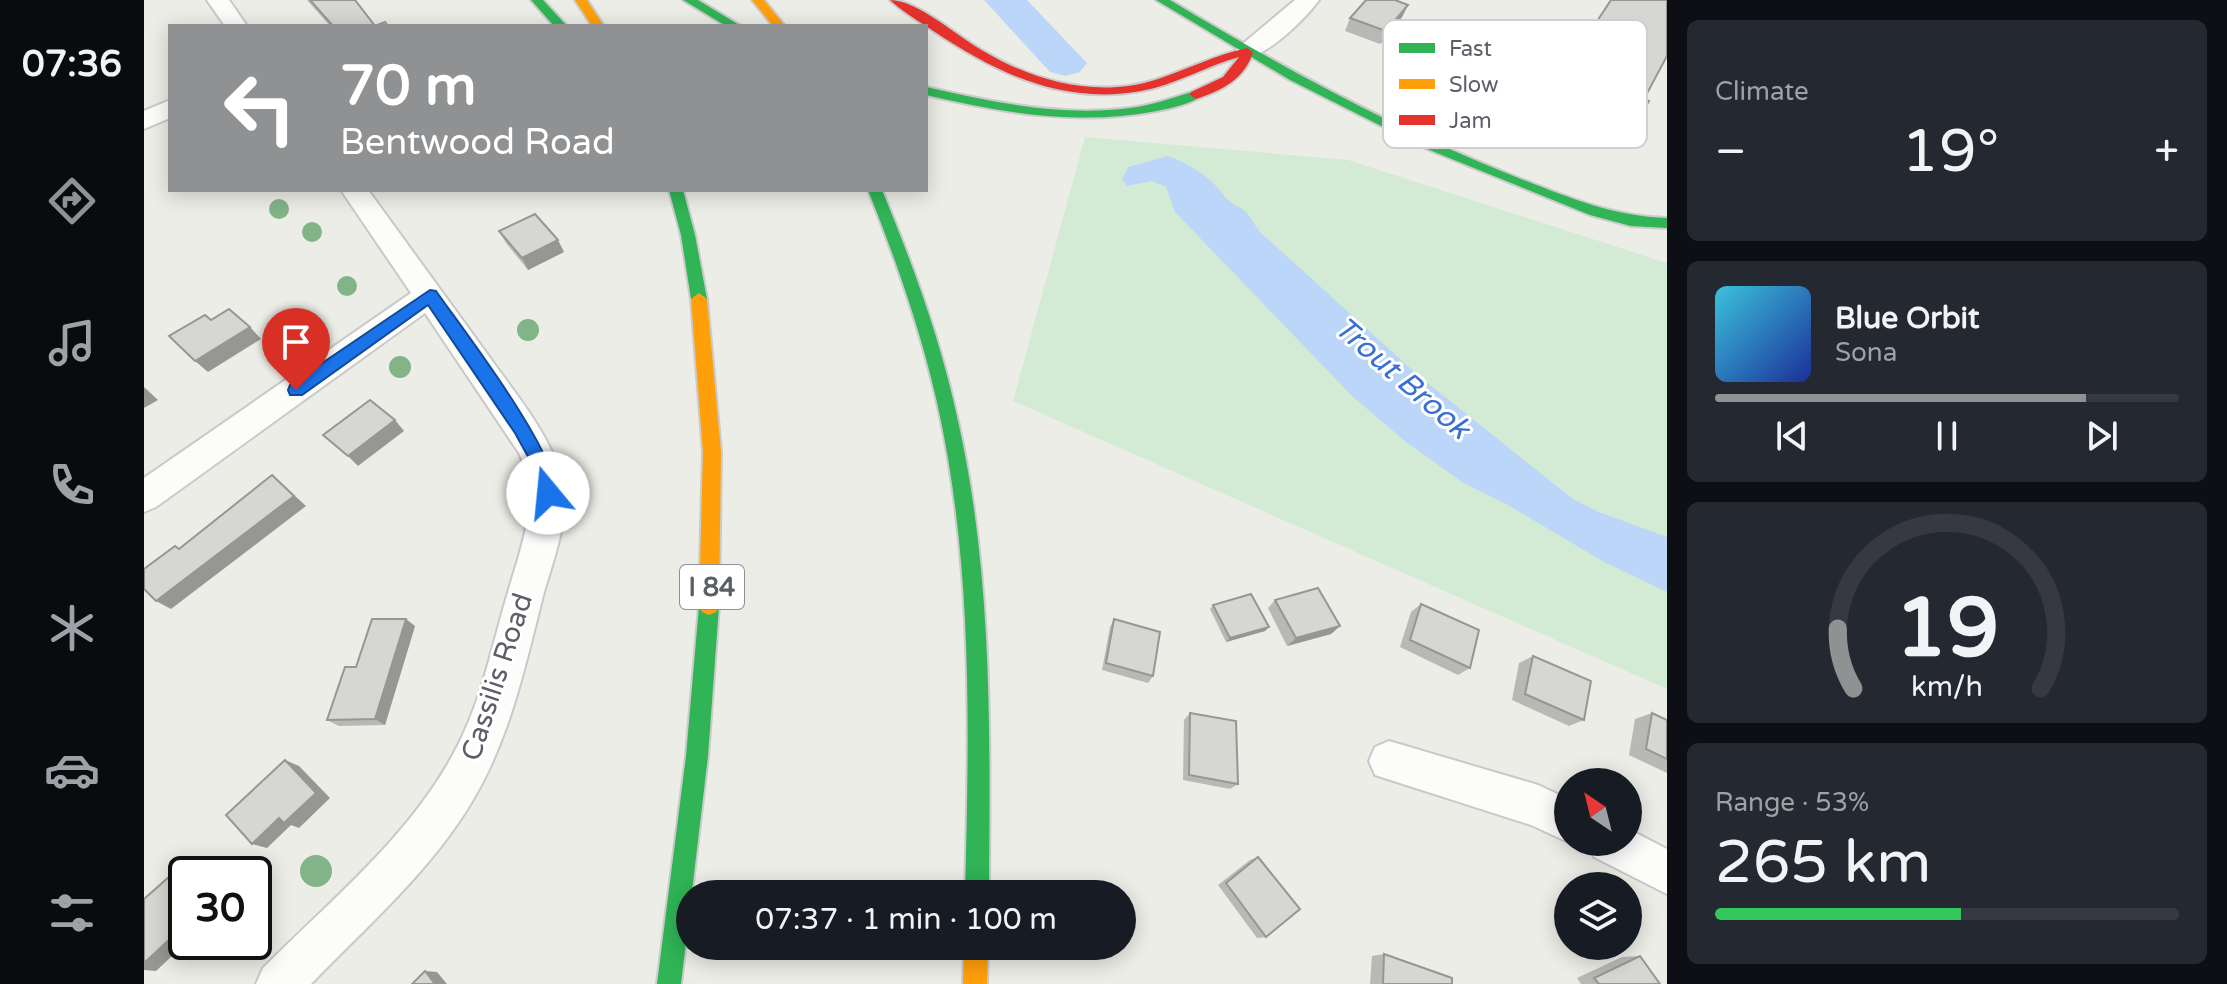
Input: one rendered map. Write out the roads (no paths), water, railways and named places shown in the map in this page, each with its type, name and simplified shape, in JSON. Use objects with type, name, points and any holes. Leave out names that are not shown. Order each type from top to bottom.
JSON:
[{"type":"main road","points":[[537,0],[559,24]]},
{"type":"main road","points":[[581,0],[597,24]]},
{"type":"main road","points":[[689,0],[731,24]]},
{"type":"main road","points":[[758,0],[777,24]]},
{"type":"main road","points":[[896,0],[1010,72],[1059,91],[1096,93],[1139,88],[1255,46]]},
{"type":"main road","points":[[1162,0],[1383,106]]},
{"type":"main road","points":[[1192,0],[1353,111],[1383,125]]},
{"type":"main road","points":[[928,91],[1034,112],[1090,116],[1123,114],[1202,94],[1240,72],[1255,46]]},
{"type":"main road","points":[[1435,148],[1475,166],[1625,219],[1667,222]]},
{"type":"main road","points":[[1482,148],[1525,166]]},
{"type":"main road","points":[[659,192],[689,241]]},
{"type":"main road","name":"I 84","points":[[669,984],[707,668],[713,542],[710,408],[701,316],[689,241],[677,192]]},
{"type":"main road","points":[[876,192],[919,300],[946,402],[957,464],[972,591],[978,688],[977,880]]},
{"type":"main road","points":[[1630,201],[1667,222]]},
{"type":"main road","points":[[975,984],[976,960]]},
{"type":"street","points":[[218,0],[235,24]]},
{"type":"street","points":[[1255,46],[1308,0]]},
{"type":"street","points":[[144,121],[168,109]]},
{"type":"street","points":[[144,497],[430,295],[355,192]]},
{"type":"street","name":"Cassilis Road","points":[[279,984],[414,844],[446,805],[471,764],[491,713],[544,530],[548,493],[540,462],[522,428],[430,295]]},
{"type":"street","points":[[1389,761],[1538,806],[1554,814]]},
{"type":"street","points":[[1636,856],[1667,872]]},
{"type":"water","points":[[1168,156],[1207,178],[1226,198],[1245,211],[1260,232],[1420,377],[1573,499],[1667,537],[1667,592],[1604,562],[1508,505],[1462,482],[1406,442],[1353,397],[1175,212],[1166,187],[1152,181],[1127,186],[1122,180],[1128,167]]},
{"type":"waterway","name":"Trout Brook","points":[[1004,0],[1065,63]]}]
